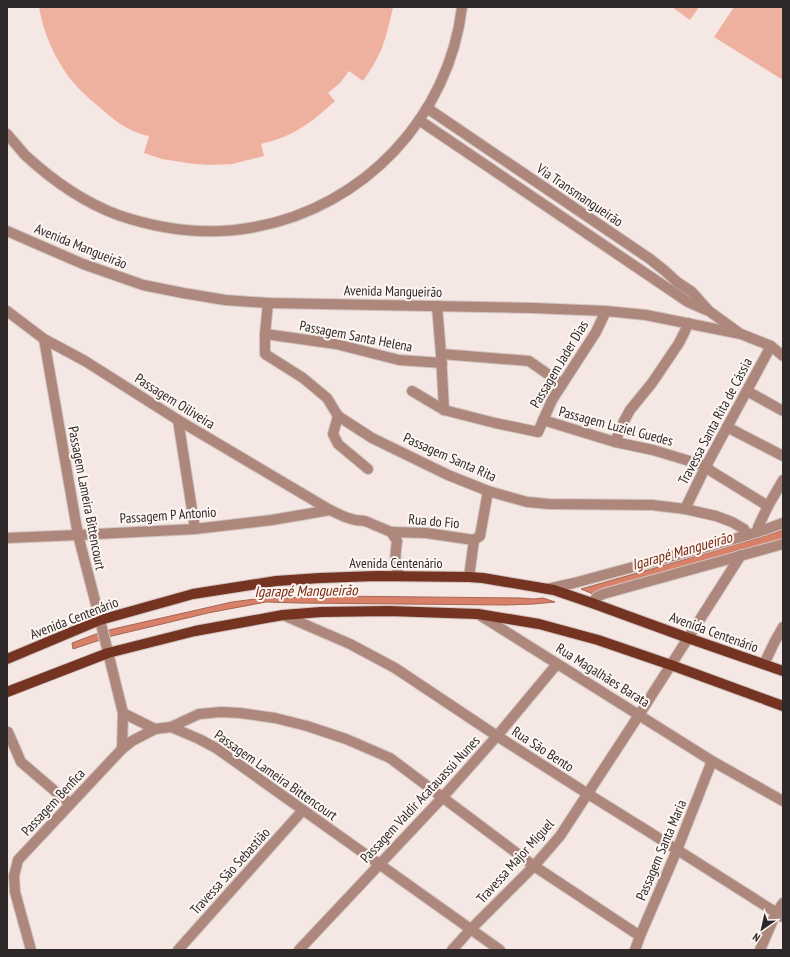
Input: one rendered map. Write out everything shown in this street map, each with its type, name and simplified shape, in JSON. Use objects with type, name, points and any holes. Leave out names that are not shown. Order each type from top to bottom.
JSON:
[{"type":"main road","name":"Avenida Centenário","points":[[7,659],[101,622],[193,594],[276,581],[320,578],[400,576],[469,577],[484,578],[554,590],[783,671]]},
{"type":"main road","points":[[7,692],[108,650],[195,631],[283,615],[321,612],[389,612],[478,614],[539,624],[598,640],[783,706]]},
{"type":"street","points":[[7,134],[44,172],[67,189],[92,203],[117,214],[144,223],[199,231],[227,231],[255,227],[282,220],[308,211],[334,199],[379,167],[399,147],[427,108],[444,77],[453,51],[460,23],[462,7]]},
{"type":"street","name":"Via Transmangueirão","points":[[427,108],[650,259],[665,270],[677,282],[692,292],[711,312],[742,334]]},
{"type":"street","name":"Via Transmangueirão","points":[[419,120],[688,302],[711,312]]},
{"type":"street","name":"Avenida Mangueirão","points":[[7,231],[83,264],[143,284],[225,300],[268,303],[533,308],[646,315],[742,334],[771,346],[783,356]]},
{"type":"street","name":"Passagem Santa Rita","points":[[268,303],[264,334],[265,354],[303,378],[327,398],[338,416],[372,438],[448,475],[488,491],[527,502],[652,505],[685,509],[716,516],[732,522],[744,529],[747,535]]},
{"type":"street","points":[[437,306],[442,358],[444,410]]},
{"type":"street","name":"Passagem Oiliveira","points":[[7,311],[44,339],[85,362],[178,420],[330,510],[345,517],[365,521],[391,532]]},
{"type":"street","name":"Passagem Jader Dias","points":[[444,410],[538,432],[552,400],[592,338],[606,312]]},
{"type":"street","points":[[615,442],[630,410],[652,383],[675,348],[688,323]]},
{"type":"street","name":"Passagem Santa Helena","points":[[264,334],[336,344],[399,360],[442,358],[529,361],[562,384]]},
{"type":"street","name":"Passagem Lameira Bittencourt","points":[[44,339],[78,535],[123,713],[155,728],[171,727],[216,748],[500,950]]},
{"type":"street","name":"Travessa Santa Rita de Cássia","points":[[685,509],[706,466],[771,346]]},
{"type":"street","points":[[412,391],[444,410]]},
{"type":"street","points":[[747,391],[783,411]]},
{"type":"street","points":[[338,416],[333,434],[338,444],[368,469]]},
{"type":"street","points":[[178,420],[195,529]]},
{"type":"street","name":"Passagem Luziel Guedes","points":[[543,420],[615,442],[653,450],[706,466],[711,471],[768,506]]},
{"type":"street","points":[[727,428],[783,456]]},
{"type":"street","points":[[764,530],[758,527],[783,480]]},
{"type":"street","points":[[469,577],[474,540],[480,536],[488,491]]},
{"type":"street","name":"Passagem P Antonio","points":[[7,538],[195,529],[272,520],[330,510]]},
{"type":"street","points":[[547,589],[574,583],[747,535],[783,523]]},
{"type":"street","points":[[391,532],[397,541],[395,553],[396,566],[400,576]]},
{"type":"street","name":"Rua do Fio","points":[[391,532],[426,533],[474,540]]},
{"type":"street","points":[[592,603],[603,594],[783,544]]},
{"type":"street","name":"Travessa Major Miguel","points":[[452,950],[534,866],[560,836],[741,555]]},
{"type":"street","name":"Rua Magalhães Barata","points":[[478,614],[712,761],[783,801]]},
{"type":"street","name":"Rua São Bento","points":[[283,615],[350,644],[395,668],[497,736],[780,915]]},
{"type":"street","points":[[764,664],[783,627]]},
{"type":"street","name":"Passagem Valdir Acatauassú Nunes","points":[[299,950],[442,798],[497,736],[557,664]]},
{"type":"street","points":[[171,727],[199,714],[221,712],[240,713],[275,718],[301,724],[346,739],[390,758],[534,866],[640,936]]},
{"type":"street","points":[[122,749],[123,713]]},
{"type":"street","name":"Passagem Benfica","points":[[31,950],[15,892],[14,876],[18,860],[122,749],[132,741],[155,728]]},
{"type":"street","points":[[8,732],[21,762],[70,804]]},
{"type":"street","name":"Passagem Santa Maria","points":[[635,950],[712,761]]},
{"type":"street","name":"Travessa São Sebastião","points":[[178,950],[303,810]]},
{"type":"street","points":[[760,950],[780,915],[783,903]]},
{"type":"shaded area","points":[[39,7],[393,7],[382,48],[363,81],[349,71],[340,83],[328,93],[335,101],[296,131],[279,139],[261,144],[264,156],[232,164],[211,165],[162,159],[144,153],[149,136],[131,130],[114,119],[84,94],[67,74],[51,46]]},
{"type":"shaded area","points":[[672,7],[699,7],[690,20]]},
{"type":"shaded area","points":[[734,7],[783,7],[783,80],[714,37]]},
{"type":"shaded area","points":[[783,530],[783,540],[593,594],[581,589],[690,558]]},
{"type":"shaded area","points":[[332,596],[543,598],[555,602],[506,605],[266,602],[208,613],[112,636],[73,649],[72,643],[96,634],[232,602],[255,599]]},
{"type":"water label","name":"Igarapé Mangueirão","points":[[682,551]]},
{"type":"water label","name":"Igarapé Mangueirão","points":[[306,591]]}]
